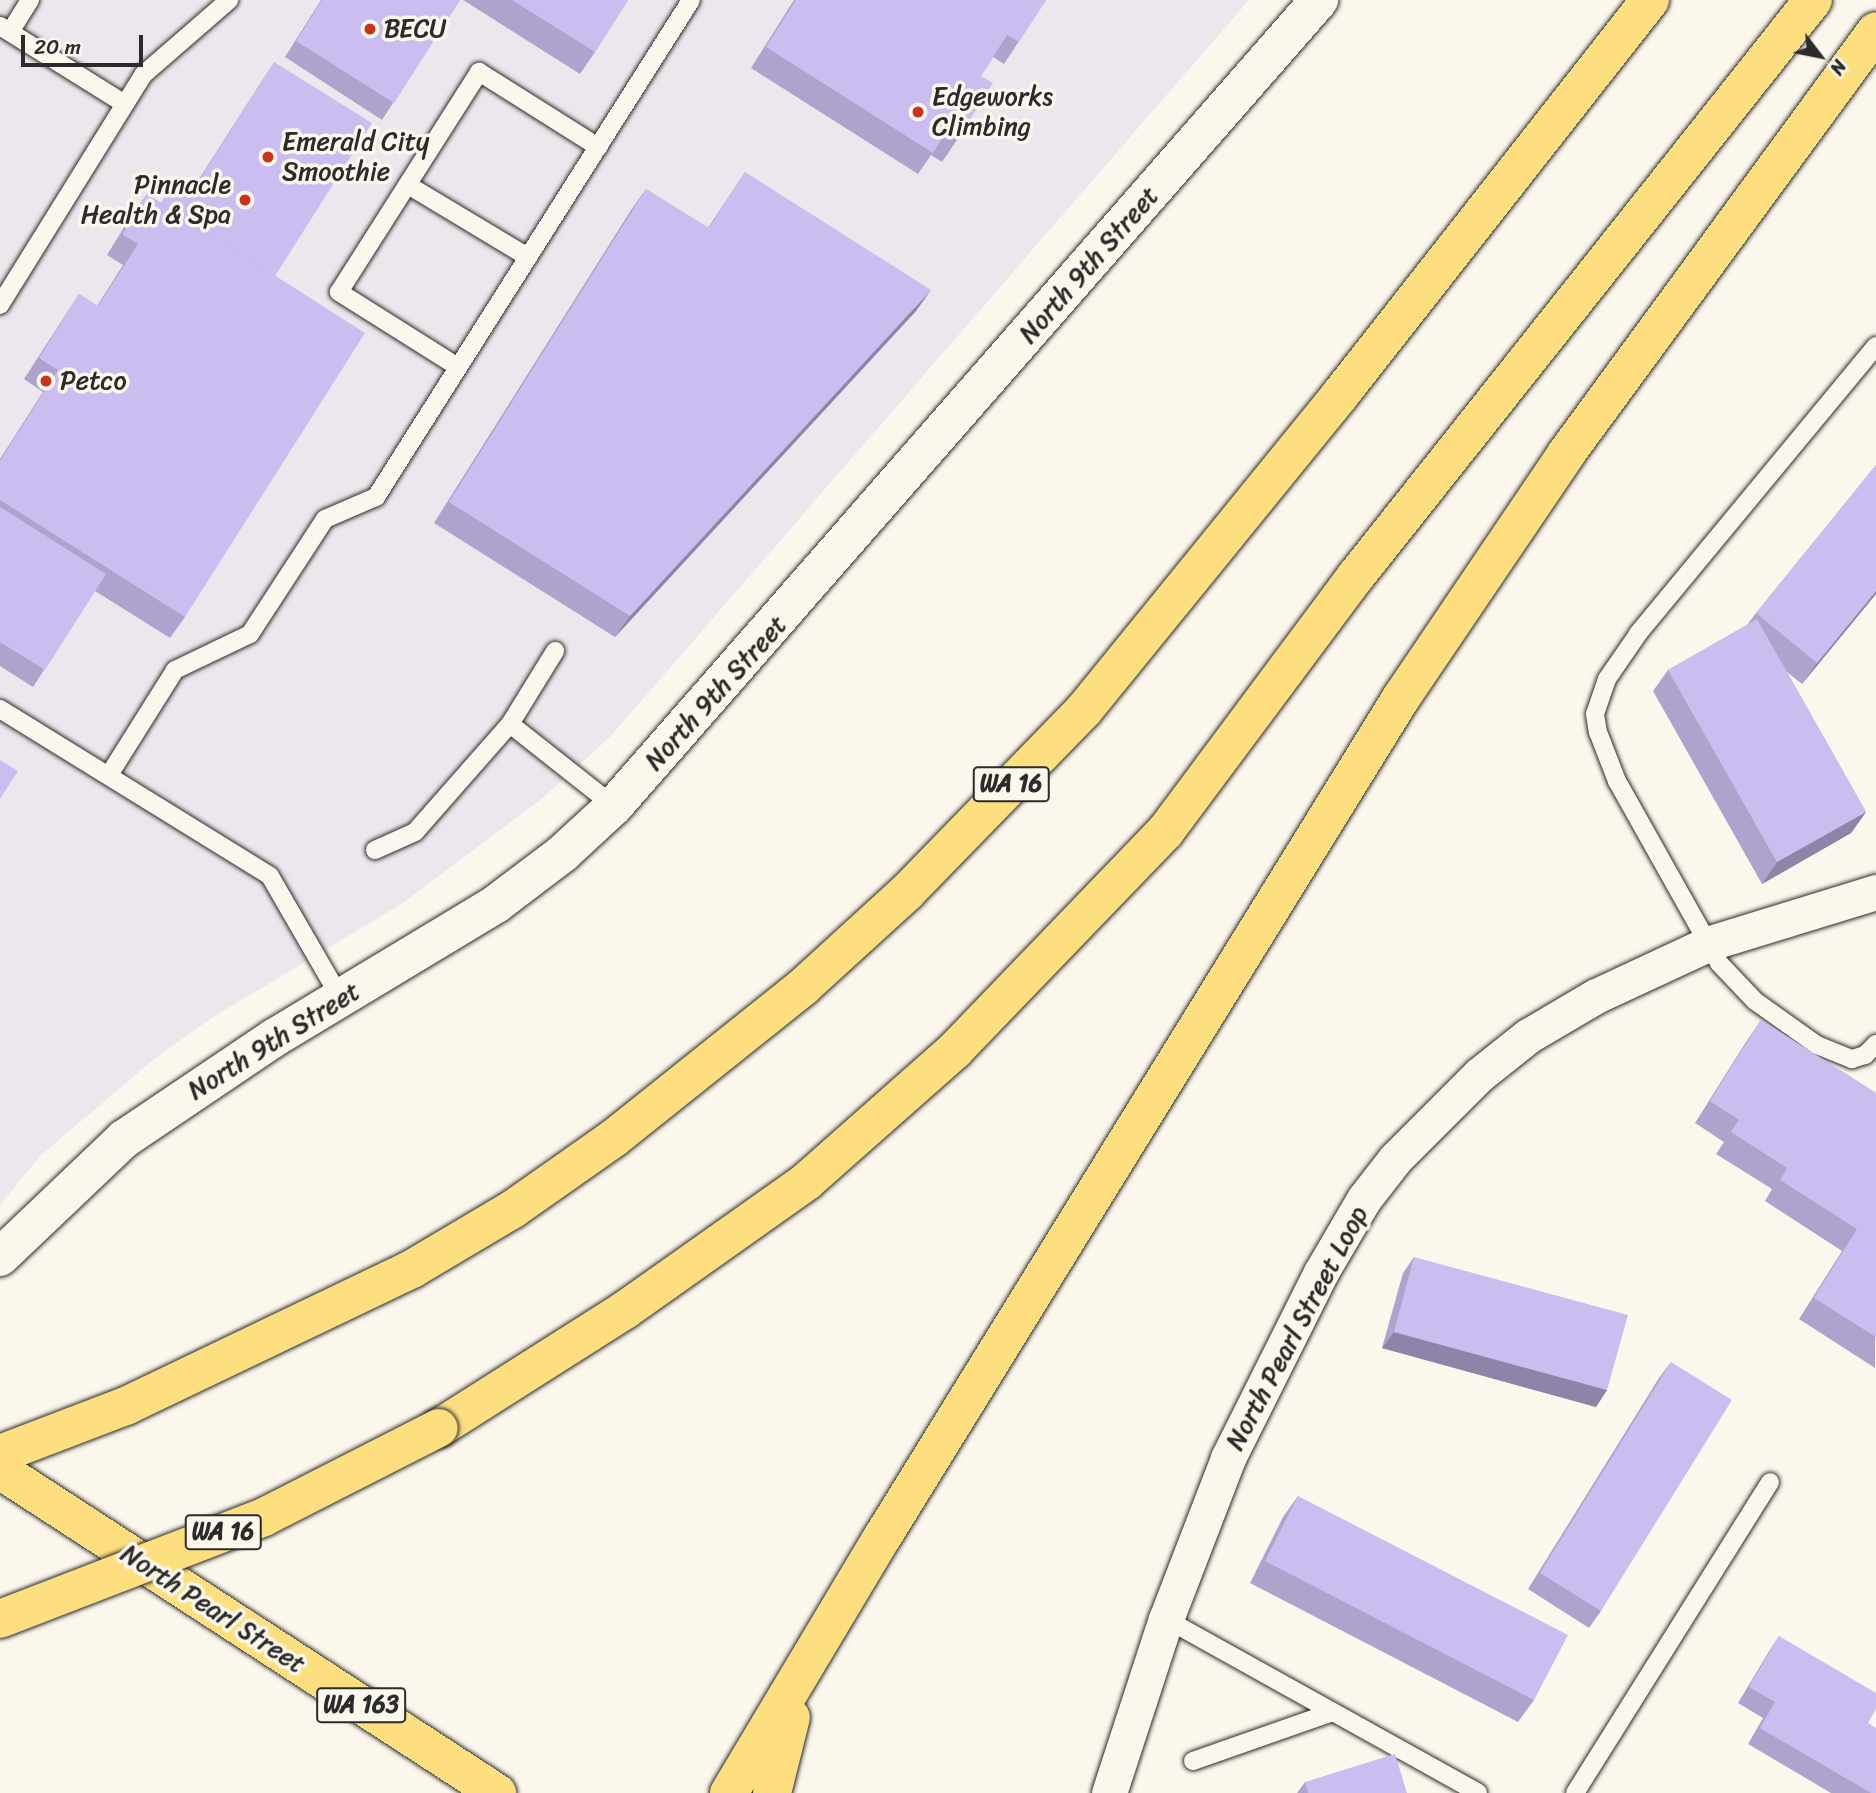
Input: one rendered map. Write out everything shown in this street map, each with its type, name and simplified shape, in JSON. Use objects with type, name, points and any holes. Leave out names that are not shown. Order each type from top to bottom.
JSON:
[{"type":"main road","name":"WA 16","points":[[0,1454],[198,1373],[412,1269],[513,1209],[614,1138],[803,988],[907,892],[1084,710],[1191,582],[1650,0]]},
{"type":"main road","name":"WA 16","points":[[0,1619],[264,1517],[439,1428],[625,1310],[807,1181],[955,1050],[1165,832],[1356,576],[1813,0]]},
{"type":"main road","points":[[729,1793],[1401,698],[1566,454],[1876,31]]},
{"type":"main road","name":"North Pearl Street","points":[[0,1470],[497,1793]]},
{"type":"main road","points":[[772,1793],[807,1664]]},
{"type":"street","name":"North 9th Street","points":[[0,1257],[124,1139],[341,999],[496,904],[614,806],[1319,0]]},
{"type":"street","name":"North Pearl Street Loop","points":[[1108,1793],[1166,1619],[1228,1458],[1326,1263],[1364,1199],[1395,1159],[1434,1115],[1528,1036],[1648,968],[1710,943],[1876,892]]},
{"type":"lane","points":[[30,0],[5,29],[125,104]]},
{"type":"lane","points":[[0,305],[144,74],[229,0]]},
{"type":"lane","points":[[109,775],[176,670],[250,634],[325,519],[376,497],[691,0]]},
{"type":"lane","points":[[458,367],[339,292],[479,72],[598,147]]},
{"type":"lane","points":[[408,184],[528,257]]},
{"type":"lane","points":[[1876,346],[1639,635],[1600,697],[1595,713],[1604,752],[1719,963],[1748,995],[1817,1045],[1852,1059],[1865,1055],[1876,1044]]},
{"type":"lane","points":[[375,850],[415,832],[510,724],[555,651]]},
{"type":"lane","points":[[0,709],[271,876],[341,999]]},
{"type":"lane","points":[[510,724],[614,806]]},
{"type":"lane","points":[[1575,1793],[1770,1482]]},
{"type":"lane","points":[[1166,1619],[1478,1793]]},
{"type":"lane","points":[[1193,1761],[1332,1712]]},
{"type":"shaded area","points":[[0,0],[1249,0],[610,737],[539,801],[403,903],[213,1017],[153,1060],[40,1156],[0,1205]]},
{"type":"building","points":[[322,0],[460,0],[394,103],[296,41]]},
{"type":"building","points":[[512,0],[628,0],[595,52]]},
{"type":"building","points":[[796,0],[1046,0],[1019,42],[1007,35],[981,76],[993,83],[957,140],[945,133],[933,153],[766,47]]},
{"type":"building","points":[[274,62],[372,123],[275,276],[161,203],[179,177],[195,187]]},
{"type":"building","points":[[745,172],[931,290],[630,616],[449,502],[646,189],[709,228]]},
{"type":"building","points":[[147,194],[365,333],[185,617],[0,500],[0,461],[58,370],[39,358],[79,294],[98,306],[138,244],[122,234]]},
{"type":"building","points":[[1876,465],[1876,591],[1817,663],[1756,613]]},
{"type":"building","points":[[0,507],[106,574],[45,670],[0,642]]},
{"type":"building","points":[[1757,619],[1866,812],[1777,862],[1668,670]]},
{"type":"building","points":[[0,760],[18,771],[0,799]]},
{"type":"building","points":[[1761,1020],[1876,1093],[1876,1337],[1814,1298],[1857,1229],[1780,1180],[1787,1168],[1731,1132],[1739,1120],[1710,1101]]},
{"type":"building","points":[[1414,1257],[1628,1315],[1607,1390],[1394,1332]]},
{"type":"building","points":[[1671,1362],[1732,1400],[1601,1611],[1540,1573]]},
{"type":"building","points":[[1298,1496],[1568,1635],[1534,1700],[1265,1561]]},
{"type":"building","points":[[1779,1636],[1876,1693],[1876,1709],[1868,1723],[1876,1728],[1876,1793],[1871,1793],[1760,1728],[1775,1702],[1749,1687]]},
{"type":"building","points":[[1395,1754],[1407,1793],[1308,1793],[1305,1782]]},
{"type":"place","name":"BECU","points":[[370,29]]},
{"type":"place","name":"Edgeworks Climbing","points":[[918,112]]},
{"type":"place","name":"Emerald City Smoothie","points":[[268,157]]},
{"type":"place","name":"Pinnacle Health & Spa","points":[[245,200]]},
{"type":"place","name":"Petco","points":[[46,381]]}]
